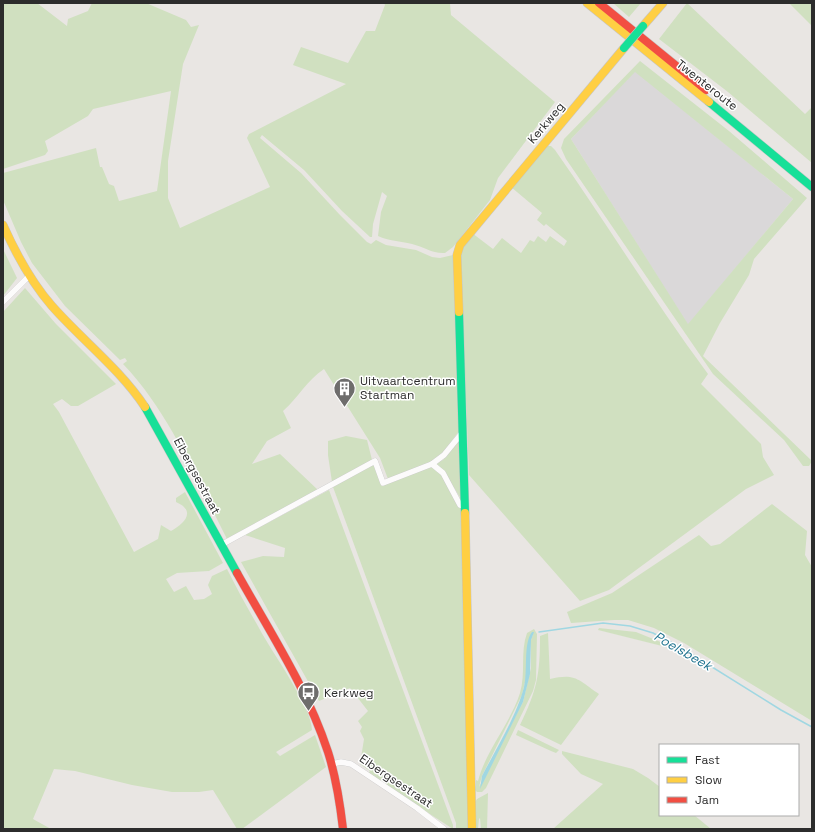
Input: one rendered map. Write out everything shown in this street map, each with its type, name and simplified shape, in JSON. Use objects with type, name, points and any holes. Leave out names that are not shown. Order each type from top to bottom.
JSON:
[{"type":"main road","name":"Twenteroute","points":[[587,3],[781,160],[812,187]]},
{"type":"main road","name":"Twenteroute","points":[[598,3],[812,178]]},
{"type":"main road","name":"Kerkweg","points":[[462,433],[456,261],[458,250],[463,241],[663,3]]},
{"type":"main road","name":"Eibergsestraat","points":[[3,225],[29,276],[51,305],[123,378],[153,418],[221,545],[298,682],[321,729],[332,764],[340,800],[343,829]]},
{"type":"main road","points":[[462,433],[472,829]]},
{"type":"street","points":[[3,302],[29,276]]},
{"type":"street","points":[[221,545],[375,461],[382,483],[432,464],[444,455],[462,433]]},
{"type":"street","points":[[432,464],[443,473],[460,505],[464,506]]},
{"type":"street","name":"Eibergsestraat","points":[[332,764],[342,762],[351,764],[417,808],[444,829]]},
{"type":"shaded area","points":[[635,71],[793,199],[688,325],[571,139]]},
{"type":"green space","points":[[3,3],[37,3],[67,26],[68,19],[88,11],[92,3],[146,3],[186,20],[191,27],[199,25],[183,64],[168,161],[168,198],[180,228],[270,187],[247,138],[249,134],[346,84],[293,65],[301,47],[348,63],[366,31],[375,31],[385,5],[384,3],[450,3],[451,15],[555,102],[498,178],[490,200],[453,247],[445,253],[432,251],[412,244],[378,236],[381,212],[387,196],[382,192],[373,224],[372,237],[370,237],[342,211],[304,170],[262,135],[260,138],[301,173],[367,242],[371,244],[376,240],[386,245],[416,250],[432,257],[440,258],[453,255],[459,431],[442,454],[433,461],[388,479],[380,458],[324,369],[313,378],[283,411],[291,428],[267,441],[252,464],[280,454],[318,490],[227,539],[193,470],[168,425],[140,383],[123,364],[127,361],[125,358],[120,360],[65,306],[32,263],[21,242],[3,200],[3,173],[96,148],[100,167],[102,167],[109,184],[114,186],[119,201],[157,191],[171,91],[93,109],[88,116],[45,141],[48,151],[45,155],[3,169]]},
{"type":"green space","points":[[613,3],[641,3],[629,17]]},
{"type":"green space","points":[[687,3],[805,114],[812,107],[812,163],[728,92],[659,39]]},
{"type":"green space","points":[[789,3],[812,3],[812,26]]},
{"type":"green space","points":[[640,61],[729,131],[807,198],[754,259],[749,275],[720,323],[703,356],[812,461],[809,466],[803,466],[784,440],[713,374],[566,159],[561,148],[564,139]],"holes":[[[635,72],[793,199],[688,324],[571,139]]]},
{"type":"green space","points":[[546,146],[551,146],[555,150],[708,374],[701,384],[761,444],[763,457],[774,475],[746,489],[609,590],[580,601],[469,475],[460,246],[472,233],[493,249],[502,238],[521,253],[530,240],[534,242],[538,236],[546,242],[550,236],[564,246],[567,241],[546,224],[544,226],[537,220],[542,213],[511,187]]},
{"type":"green space","points":[[3,249],[17,278],[3,296]]},
{"type":"green space","points":[[25,288],[56,324],[116,384],[78,406],[71,406],[62,399],[53,404],[59,412],[134,552],[158,539],[161,525],[171,531],[184,521],[187,513],[186,509],[176,502],[176,498],[185,492],[223,563],[209,571],[177,573],[166,579],[174,592],[186,586],[194,600],[204,599],[212,594],[208,585],[212,576],[227,569],[251,614],[290,679],[310,720],[312,730],[276,752],[280,756],[315,735],[326,767],[242,829],[237,829],[213,790],[199,792],[172,792],[132,785],[75,771],[54,769],[33,819],[51,829],[3,829],[3,312]]},
{"type":"green space","points":[[346,436],[367,440],[372,460],[332,482],[328,455],[328,441]]},
{"type":"green space","points":[[459,438],[461,499],[444,471],[435,463],[443,460]]},
{"type":"green space","points":[[374,464],[382,485],[430,467],[437,469],[462,506],[469,799],[468,829],[456,829],[456,823],[333,487]]},
{"type":"green space","points":[[329,490],[453,825],[453,829],[368,774],[370,771],[360,764],[364,739],[360,731],[362,727],[358,721],[368,711],[350,688],[319,701],[241,562],[263,556],[284,557],[285,548],[245,535]]},
{"type":"green space","points":[[772,504],[807,531],[805,555],[812,567],[812,721],[684,643],[654,628],[628,620],[571,623],[567,612],[612,593],[699,535],[711,546],[720,544]]},
{"type":"green space","points":[[599,628],[636,632],[668,645],[662,646],[598,630]]},
{"type":"green space","points":[[534,629],[537,634],[536,680],[533,691],[486,788],[482,792],[477,792],[475,790],[476,780],[478,781],[492,748],[516,704],[520,693],[523,678],[524,648],[527,633]],"holes":[[[532,632],[533,634],[531,640],[531,668],[523,702],[479,787],[482,776],[522,695],[526,678]]]},
{"type":"green space","points":[[548,633],[550,679],[571,677],[599,694],[561,745],[520,725],[534,692],[538,672],[540,636]]},
{"type":"green space","points":[[518,730],[559,750],[556,753],[516,735]]},
{"type":"green space","points":[[562,751],[633,769],[659,786],[659,816],[695,816],[711,829],[553,829],[603,784],[581,774],[562,754]]},
{"type":"green space","points":[[488,793],[487,829],[481,829],[480,818],[478,829],[474,829],[475,802],[477,799]]},
{"type":"water","points":[[532,632],[534,632],[531,640],[530,674],[523,702],[480,789],[482,776],[506,732],[521,698],[525,681],[529,637]]},
{"type":"waterway","name":"Poelsbeek","points":[[539,632],[603,623],[630,626],[653,633],[680,647],[781,710],[812,727]]},
{"type":"traffic: fast","points":[[624,48],[643,26]]},
{"type":"traffic: fast","points":[[709,102],[812,187]]},
{"type":"traffic: fast","points":[[459,312],[465,513]]},
{"type":"traffic: fast","points":[[145,407],[237,573]]},
{"type":"traffic: slow","points":[[587,3],[709,102]]},
{"type":"traffic: slow","points":[[643,26],[663,3]]},
{"type":"traffic: slow","points":[[459,312],[457,255],[460,245],[624,48]]},
{"type":"traffic: slow","points":[[3,225],[24,267],[44,297],[124,380],[145,407]]},
{"type":"traffic: slow","points":[[465,513],[472,829]]},
{"type":"traffic: jam","points":[[599,3],[706,90]]},
{"type":"traffic: jam","points":[[237,573],[310,705],[328,752],[339,800],[343,829]]},
{"type":"place","name":"Uitvaartcentrum Startman","points":[[344,408]]},
{"type":"place","name":"Kerkweg","points":[[309,712]]}]
